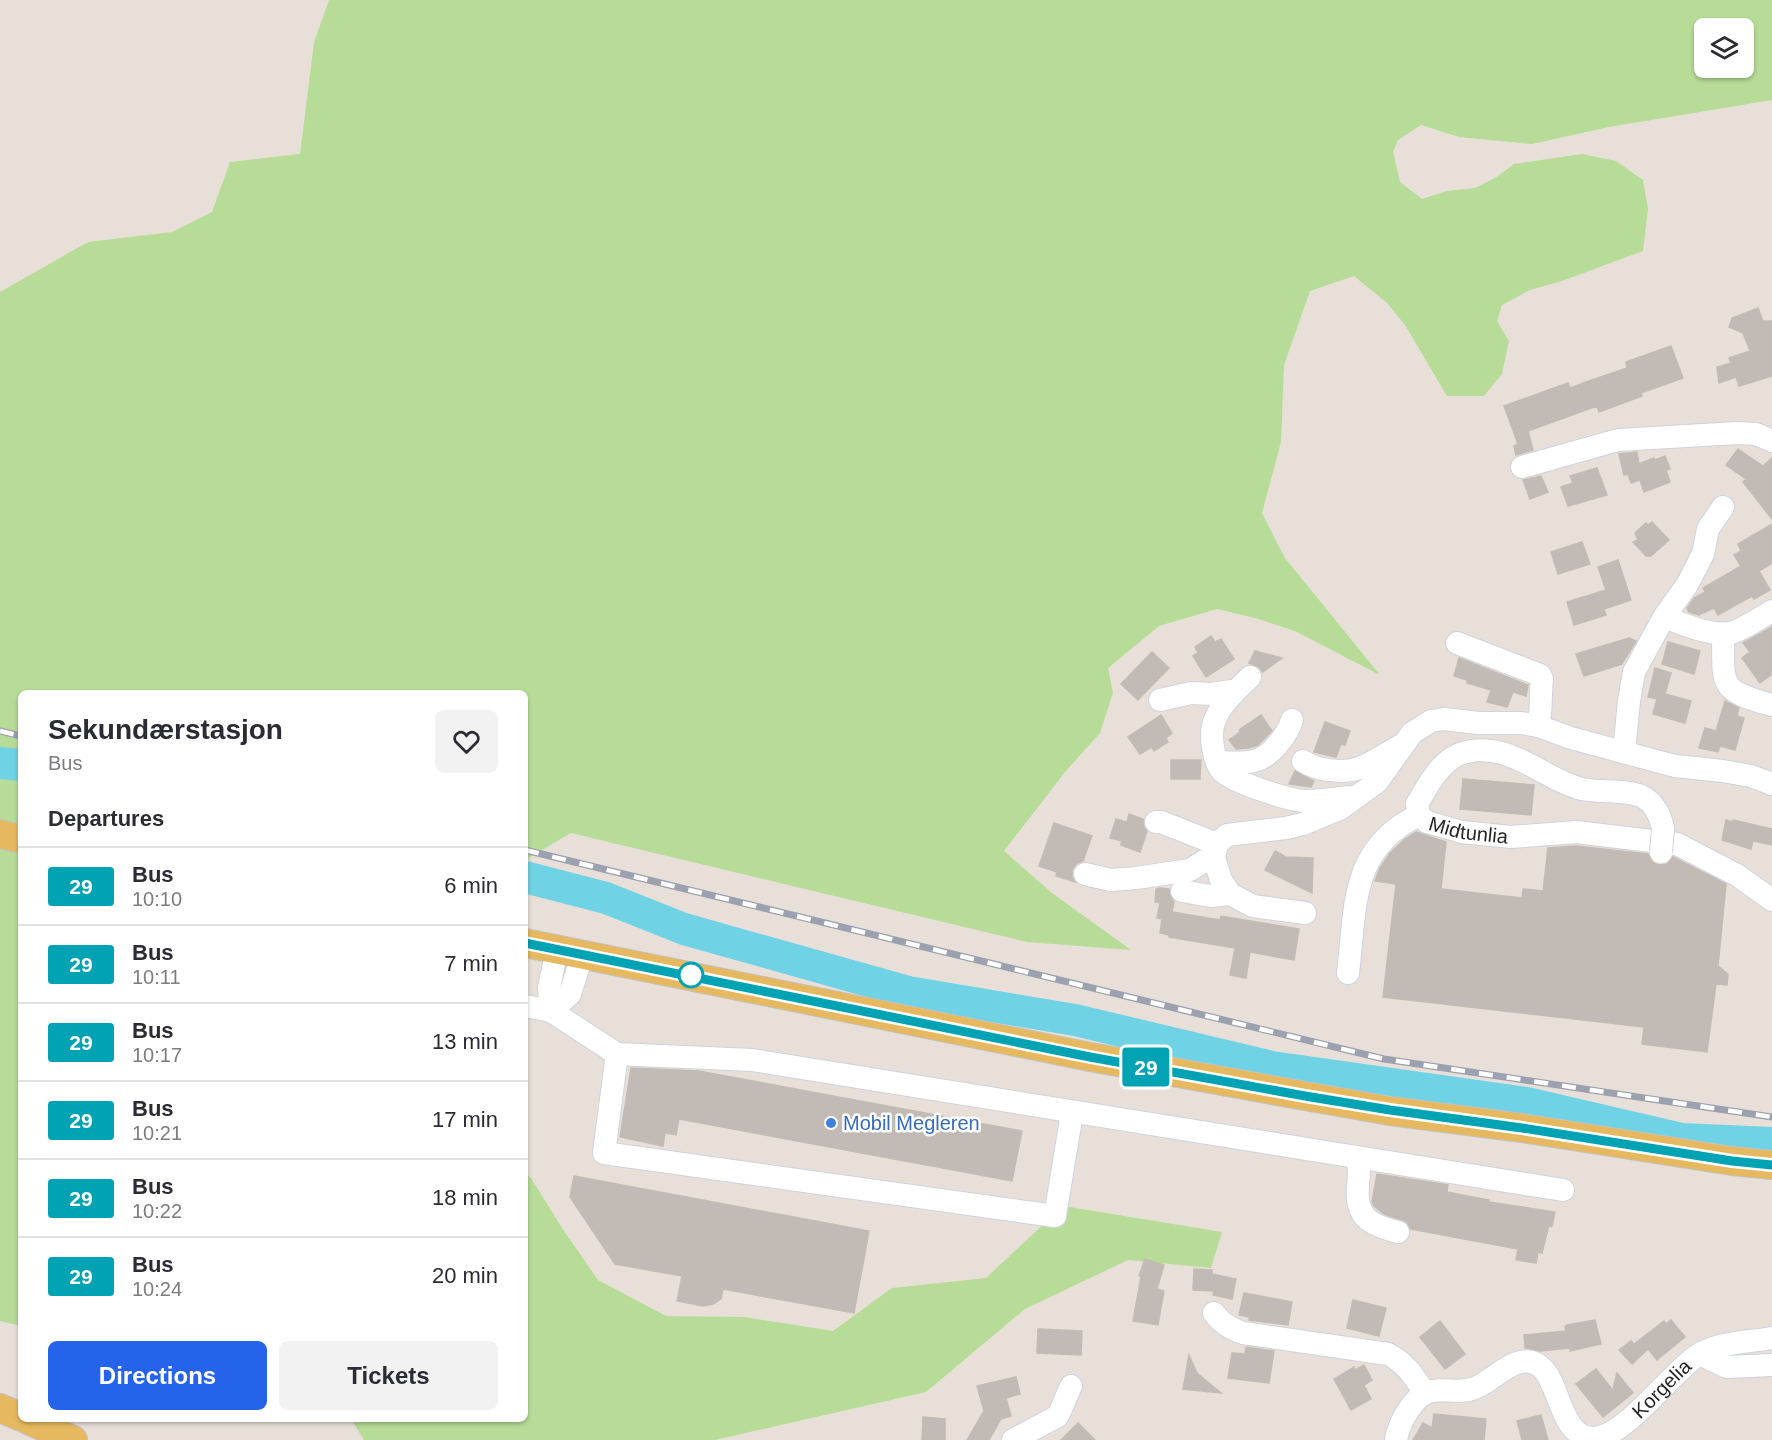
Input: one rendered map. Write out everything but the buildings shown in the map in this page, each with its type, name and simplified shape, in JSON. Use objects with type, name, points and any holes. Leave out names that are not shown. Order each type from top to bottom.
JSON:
[{"type":"main road","points":[[0,834],[18,837]]},
{"type":"main road","points":[[528,944],[1090,1057],[1305,1096],[1732,1161],[1772,1165]]},
{"type":"main road","points":[[0,1408],[18,1416]]},
{"type":"main road","points":[[33,1422],[73,1440]]},
{"type":"street","points":[[1522,467],[1618,440],[1737,433],[1756,434],[1772,441]]},
{"type":"street","points":[[1624,752],[1634,672],[1664,617],[1687,585],[1703,554],[1708,529],[1723,507]]},
{"type":"street","points":[[1664,617],[1692,627],[1723,634],[1733,632],[1772,611]]},
{"type":"street","points":[[1723,634],[1723,676],[1727,685],[1737,694],[1772,705]]},
{"type":"street","points":[[1457,643],[1540,675],[1542,679],[1541,714],[1538,726]]},
{"type":"street","points":[[1160,700],[1191,693],[1212,694],[1232,690],[1242,685],[1219,711],[1213,722],[1212,735],[1218,762],[1224,773],[1286,798],[1305,801],[1347,797],[1367,791]]},
{"type":"street","points":[[1085,874],[1111,880],[1190,870],[1209,858],[1227,835],[1269,831],[1303,824],[1341,808],[1377,782],[1403,744],[1422,725],[1444,719],[1538,726],[1571,738],[1675,766],[1723,771],[1751,776],[1772,783]]},
{"type":"street","points":[[1218,762],[1249,762],[1262,759],[1270,754],[1288,732],[1292,720]]},
{"type":"street","points":[[1303,761],[1313,768],[1348,772],[1368,765],[1403,744]]},
{"type":"street","name":"Midtunlia","points":[[1661,852],[1663,829],[1662,820],[1656,810],[1640,796],[1576,787],[1513,757],[1477,751],[1465,752],[1445,763],[1433,777],[1417,804],[1419,814],[1427,822],[1462,832],[1510,837],[1576,832],[1677,844],[1737,875],[1772,900]]},
{"type":"street","points":[[1348,973],[1359,884],[1363,869],[1383,839],[1419,814]]},
{"type":"street","points":[[1156,822],[1161,822],[1216,851]]},
{"type":"street","points":[[1216,851],[1221,880],[1230,894],[1253,906],[1305,913]]},
{"type":"street","points":[[1182,891],[1211,896],[1230,894]]},
{"type":"street","points":[[551,1011],[570,994],[570,951]]},
{"type":"street","points":[[528,1007],[551,1011],[617,1054],[752,1060],[1563,1190]]},
{"type":"street","points":[[617,1054],[604,1154],[1055,1216],[1072,1113]]},
{"type":"street","points":[[1356,1157],[1359,1166],[1357,1196],[1359,1210],[1363,1216],[1377,1226],[1398,1232]]},
{"type":"street","points":[[1214,1313],[1221,1322],[1243,1333],[1388,1354],[1400,1360],[1425,1393],[1410,1408],[1396,1440]]},
{"type":"street","name":"Korgelia","points":[[1425,1393],[1436,1390],[1454,1392],[1475,1388],[1516,1363],[1529,1362],[1539,1365],[1547,1373],[1562,1410],[1577,1432],[1588,1438],[1601,1437],[1614,1431],[1653,1397],[1682,1367],[1700,1354],[1715,1347],[1772,1338]]},
{"type":"street","points":[[1700,1354],[1733,1368],[1772,1365]]},
{"type":"street","points":[[1013,1440],[1058,1416],[1071,1386]]},
{"type":"green space","points":[[329,0],[1772,0],[1772,100],[1609,127],[1532,144],[1459,137],[1421,125],[1398,140],[1393,152],[1400,182],[1422,199],[1447,191],[1475,188],[1495,178],[1514,164],[1582,154],[1616,161],[1643,180],[1648,209],[1643,251],[1562,281],[1530,290],[1502,305],[1497,321],[1509,341],[1502,374],[1484,396],[1447,396],[1405,325],[1387,303],[1354,276],[1310,291],[1284,365],[1281,442],[1262,513],[1285,558],[1380,675],[1295,631],[1217,609],[1159,626],[1108,668],[1113,693],[1100,733],[1065,772],[1004,851],[1052,893],[1131,950],[1027,942],[571,833],[528,859],[528,690],[18,690],[18,1325],[0,1321],[0,292],[88,242],[172,232],[212,212],[230,162],[300,154],[314,42]]},
{"type":"green space","points":[[528,1176],[598,1280],[666,1316],[744,1317],[833,1331],[892,1288],[986,1278],[1063,1206],[1222,1232],[1211,1268],[1128,1260],[1025,1309],[926,1392],[715,1440],[364,1440],[353,1422],[528,1422]]},
{"type":"waterway","points":[[0,763],[18,765]]},
{"type":"waterway","points":[[528,878],[606,898],[684,929],[908,992],[1075,1020],[1272,1067],[1527,1103],[1682,1139],[1772,1143]]},
{"type":"railway","points":[[0,731],[18,735]]},
{"type":"railway","points":[[528,851],[1384,1059],[1772,1117]]},
{"type":"bus line","name":"29","points":[[528,944],[1090,1057],[1305,1096],[1732,1161],[1772,1165]]},
{"type":"place","name":"Mobil Megleren","points":[[831,1123]]}]
